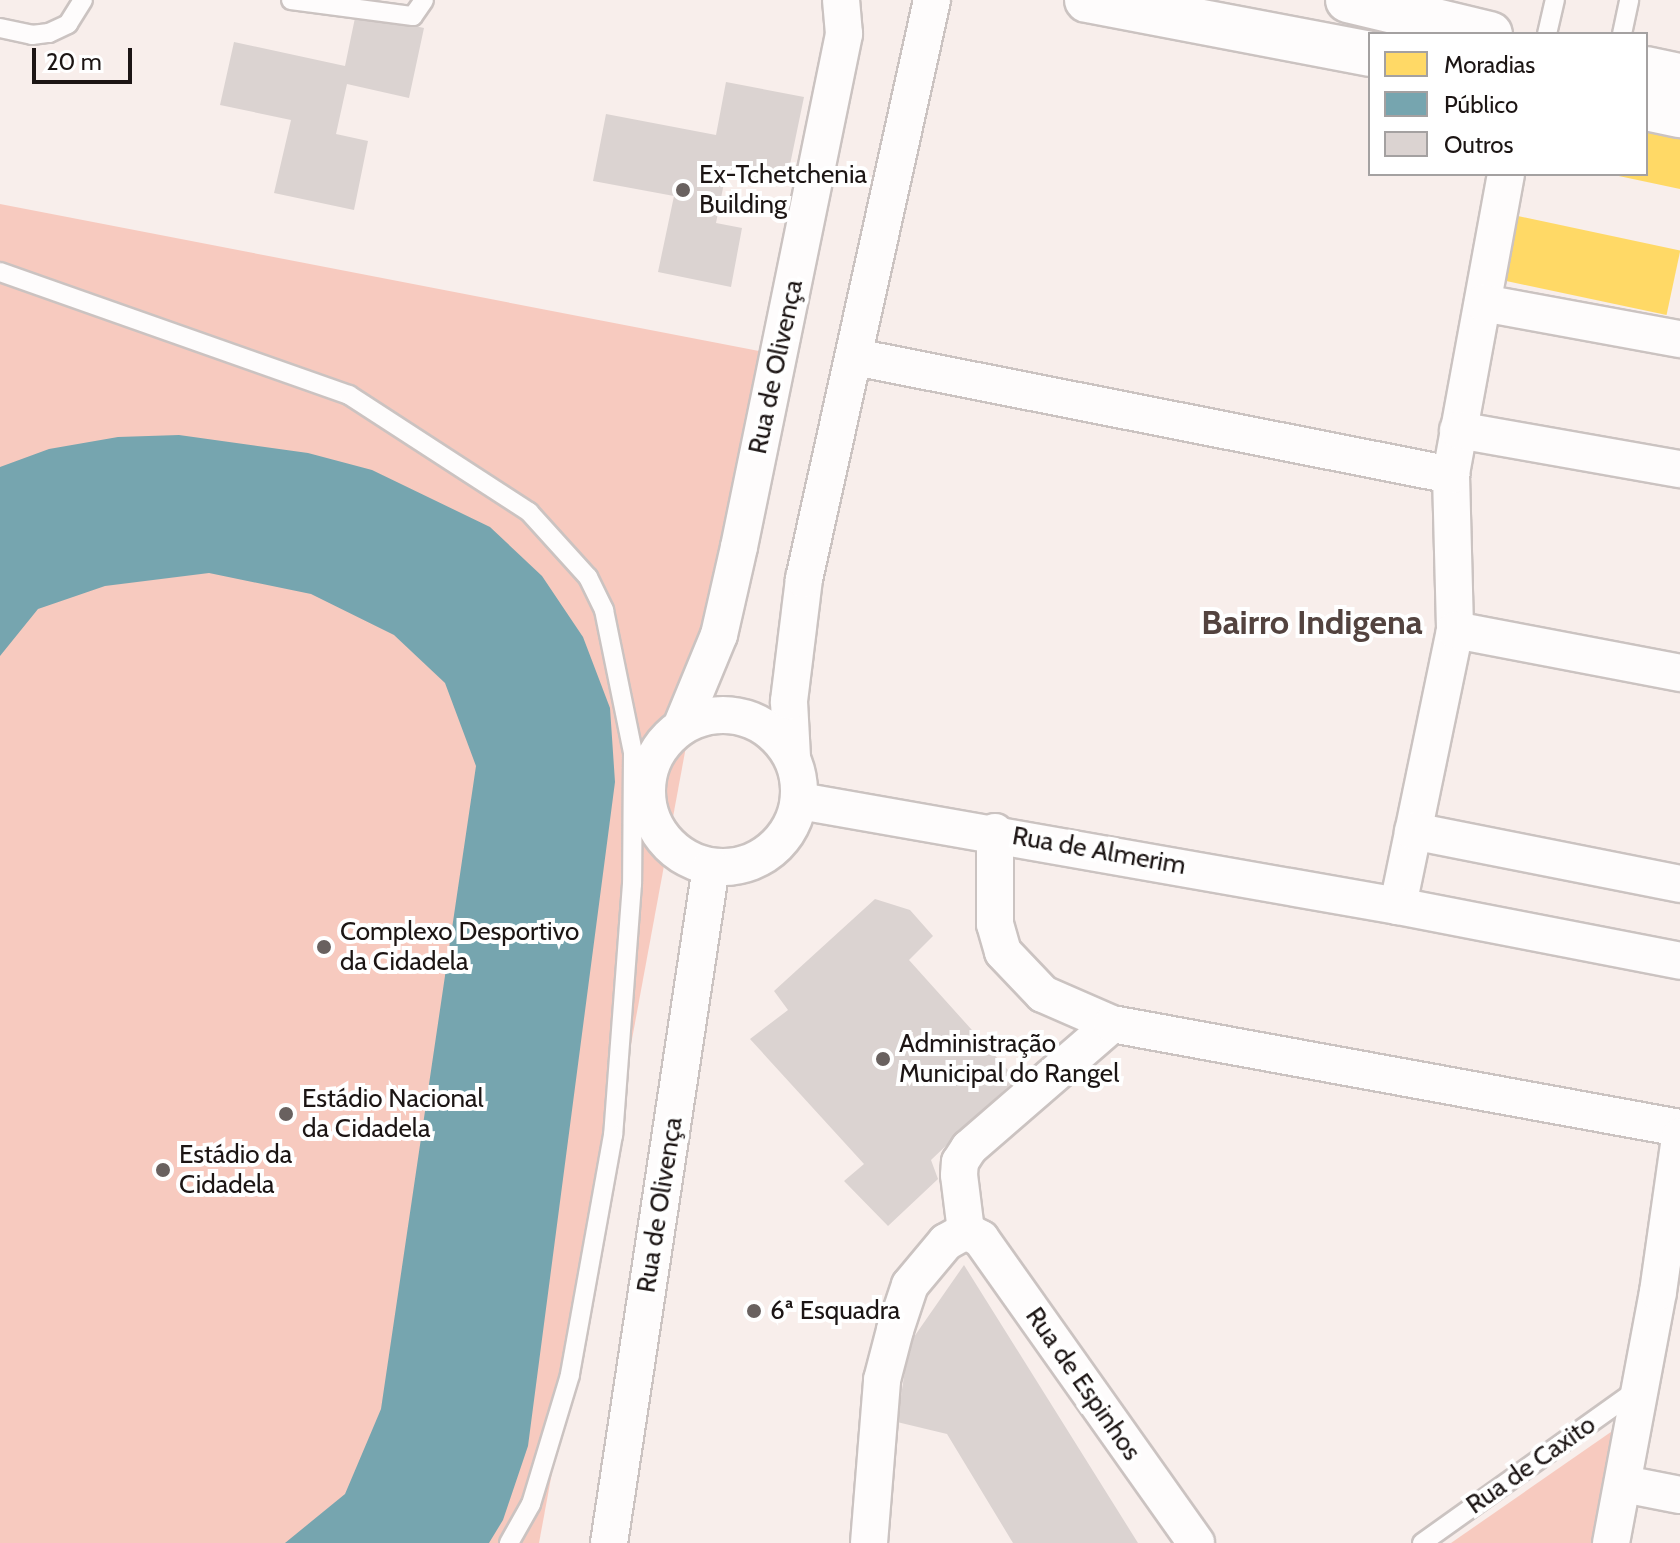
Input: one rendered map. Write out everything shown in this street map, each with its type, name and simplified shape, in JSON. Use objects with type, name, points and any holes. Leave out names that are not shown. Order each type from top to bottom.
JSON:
[{"type":"main road","points":[[1087,0],[1368,54]]},
{"type":"main road","points":[[1348,0],[1482,32]]},
{"type":"main road","points":[[1648,69],[1680,76]]},
{"type":"main road","points":[[1648,108],[1680,115]]},
{"type":"street","name":"Rua de Olivença","points":[[681,727],[719,635],[739,547],[844,34],[841,0]]},
{"type":"street","points":[[792,757],[762,726],[746,718],[717,715],[681,727],[652,762],[647,785],[652,819],[676,852],[711,867],[759,859],[780,842],[800,801],[792,757],[793,641],[932,0]]},
{"type":"street","points":[[1398,906],[1455,630],[1451,475],[1506,176]]},
{"type":"street","points":[[1483,303],[1680,339]]},
{"type":"street","points":[[855,357],[1451,475]]},
{"type":"street","points":[[1458,430],[1680,469]]},
{"type":"street","points":[[1455,630],[1680,673]]},
{"type":"street","name":"Rua de Almerim","points":[[800,801],[995,832],[1680,961]]},
{"type":"street","points":[[1413,831],[1680,884]]},
{"type":"street","points":[[995,832],[995,924],[1003,952],[1043,994],[1112,1024],[1680,1128]]},
{"type":"street","name":"Rua de Olivença","points":[[609,1543],[711,867]]},
{"type":"street","points":[[869,1543],[882,1380],[910,1285],[946,1242],[966,1231],[959,1175],[969,1148],[1112,1024]]},
{"type":"street","points":[[1611,1543],[1640,1388],[1669,1294],[1680,1137]]},
{"type":"street","name":"Rua de Espinhos","points":[[966,1231],[981,1239],[1196,1543]]},
{"type":"street","points":[[1624,1484],[1680,1495]]},
{"type":"lane","points":[[0,28],[32,35],[49,33],[68,24],[83,0]]},
{"type":"lane","points":[[291,0],[413,16],[424,0]]},
{"type":"lane","points":[[1547,32],[1555,0]]},
{"type":"lane","points":[[1622,32],[1629,0]]},
{"type":"lane","points":[[0,272],[349,395],[529,512],[588,577],[604,610],[633,753],[632,884],[613,1135],[570,1375],[531,1504],[509,1543]]},
{"type":"lane","name":"Rua de Caxito","points":[[1422,1543],[1640,1388]]},
{"type":"shaded area","name":"Complexo Desportivo da Cidadela","points":[[0,204],[759,351],[539,1543],[0,1543]]},
{"type":"shaded area","points":[[1621,1425],[1593,1543],[1451,1543]]},
{"type":"building: Moradias","points":[[1648,126],[1680,133],[1680,189],[1619,176],[1648,176]]},
{"type":"building: Moradias","points":[[1513,215],[1680,250],[1667,315],[1499,280]]},
{"type":"building: Público","points":[[179,435],[308,453],[372,470],[490,527],[542,576],[583,637],[610,708],[615,782],[528,1446],[503,1520],[489,1543],[285,1543],[345,1494],[381,1409],[476,766],[445,683],[394,635],[311,594],[209,573],[105,586],[38,609],[0,656],[0,467],[49,449],[118,437]]},
{"type":"building: Outros","points":[[356,13],[424,28],[409,98],[347,84],[336,134],[368,141],[354,210],[274,193],[291,120],[220,105],[234,42],[345,66]]},
{"type":"building: Outros","name":"Ex-Tchetchenia Building","points":[[726,82],[804,97],[786,184],[726,173],[716,223],[742,228],[731,287],[658,272],[674,196],[593,181],[606,114],[716,135]]},
{"type":"building: Outros","name":"Administração Municipal do Rangel","points":[[875,899],[910,910],[933,936],[909,960],[1016,1079],[931,1160],[938,1179],[888,1226],[844,1181],[864,1164],[750,1039],[788,1010],[774,991]]},
{"type":"building: Outros","points":[[964,1265],[1138,1543],[1013,1543],[947,1434],[897,1422],[909,1344]]},
{"type":"place","name":"Ex-Tchetchenia Building","points":[[683,190]]},
{"type":"place","name":"Complexo Desportivo da Cidadela","points":[[324,947]]},
{"type":"place","name":"Administração Municipal do Rangel","points":[[883,1059]]},
{"type":"place","name":"Estádio Nacional da Cidadela","points":[[286,1114]]},
{"type":"place","name":"Estádio da Cidadela","points":[[163,1170]]},
{"type":"place","name":"6ª Esquadra","points":[[754,1311]]},
{"type":"district","name":"Bairro Indigena","points":[[1312,623]]}]
